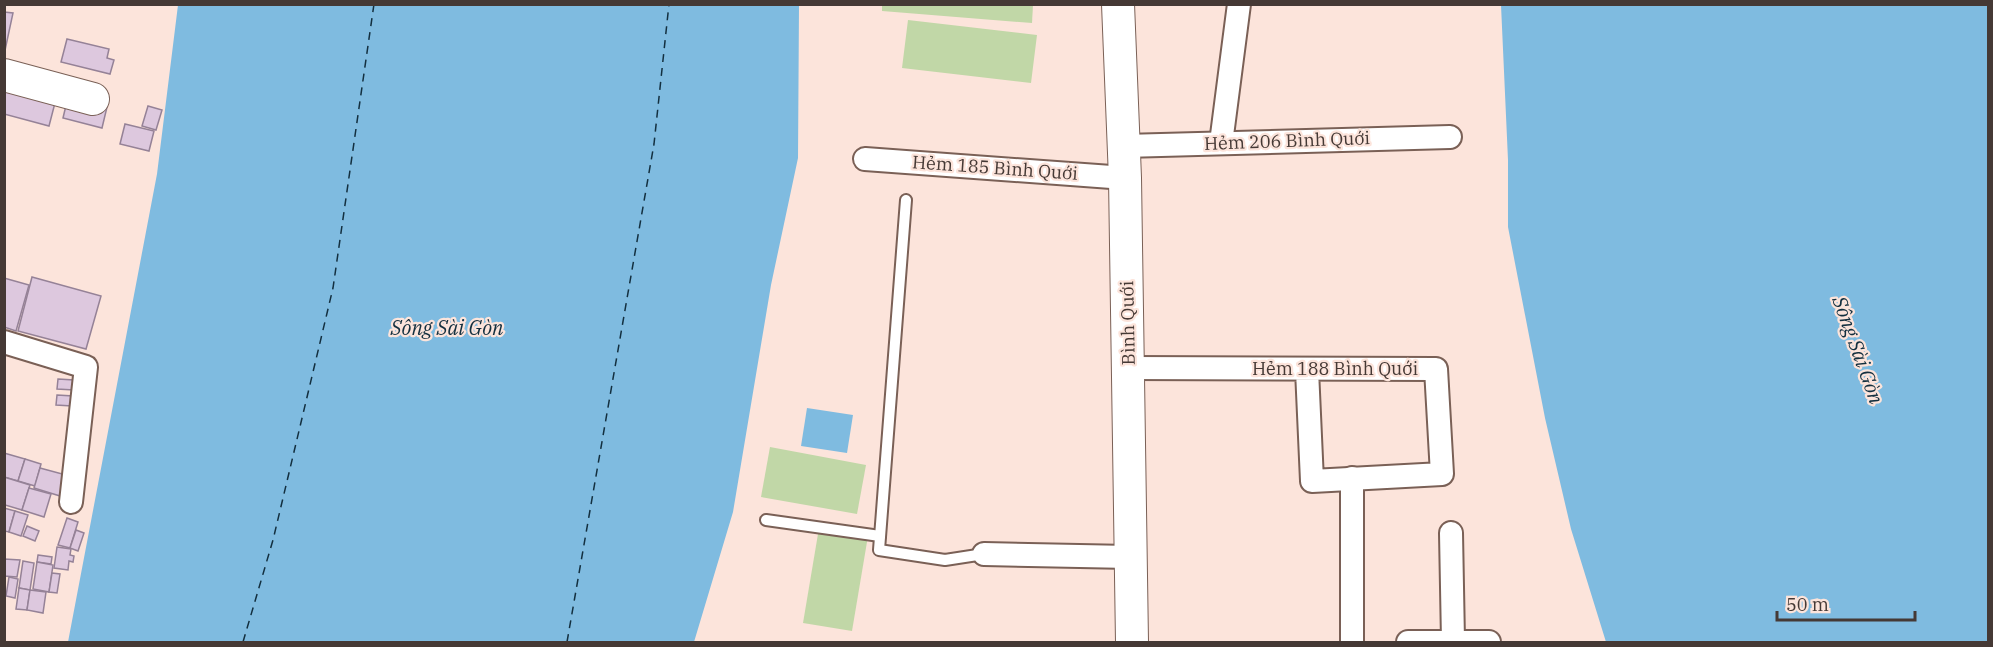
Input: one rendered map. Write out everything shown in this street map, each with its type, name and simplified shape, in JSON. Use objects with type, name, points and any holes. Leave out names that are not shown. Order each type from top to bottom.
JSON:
[{"type":"main road","name":"Bình Quới","points":[[1118,4],[1125,178],[1132,642]]},
{"type":"main road","points":[[4,75],[93,99]]},
{"type":"street","points":[[1221,143],[1239,4]]},
{"type":"street","name":"Hẻm 206 Bình Quới","points":[[1124,146],[1450,137]]},
{"type":"street","name":"Hẻm 185 Bình Quới","points":[[865,159],[1125,178]]},
{"type":"street","points":[[4,342],[86,367],[71,502]]},
{"type":"street","name":"Hẻm 188 Bình Quới","points":[[1129,368],[1436,369],[1442,474],[1352,478]]},
{"type":"street","points":[[1307,370],[1312,481],[1352,478],[1352,642]]},
{"type":"street","points":[[1451,533],[1453,641]]},
{"type":"street","points":[[984,554],[1130,557]]},
{"type":"street","points":[[1408,642],[1489,642]]},
{"type":"lane","points":[[906,200],[879,550],[945,560],[984,554]]},
{"type":"lane","points":[[766,520],[880,536]]},
{"type":"green space","points":[[882,4],[1033,5],[1032,23],[882,11]]},
{"type":"green space","points":[[908,20],[1037,35],[1031,83],[902,68]]},
{"type":"green space","points":[[770,447],[866,465],[857,514],[761,497]]},
{"type":"green space","points":[[819,528],[868,536],[852,631],[803,623]]},
{"type":"water","name":"Sông Sài Gòn","points":[[178,5],[799,5],[798,158],[771,285],[733,512],[694,642],[68,642],[157,174]]},
{"type":"water","name":"Sông Sài Gòn","points":[[1501,5],[1988,5],[1988,642],[1606,642],[1571,529],[1545,418],[1508,227],[1508,160]]},
{"type":"water","points":[[807,408],[853,415],[847,453],[801,446]]},
{"type":"building","points":[[4,12],[13,13],[4,55]]},
{"type":"building","points":[[67,39],[109,49],[107,58],[114,60],[110,74],[61,62]]},
{"type":"building","points":[[4,86],[56,99],[49,126],[4,114]]},
{"type":"building","points":[[68,97],[107,107],[102,128],[63,118]]},
{"type":"building","points":[[148,106],[162,110],[156,130],[142,126]]},
{"type":"building","points":[[125,124],[154,131],[149,151],[120,144]]},
{"type":"building","points":[[32,277],[101,296],[86,349],[18,331]]},
{"type":"building","points":[[4,278],[29,285],[16,331],[4,327]]},
{"type":"building","points":[[58,379],[74,380],[74,390],[57,389]]},
{"type":"building","points":[[57,395],[73,396],[72,406],[56,405]]},
{"type":"building","points":[[4,453],[25,459],[18,481],[4,477]]},
{"type":"building","points":[[25,459],[41,464],[35,486],[18,481]]},
{"type":"building","points":[[40,468],[66,475],[60,496],[34,488]]},
{"type":"building","points":[[4,477],[30,485],[22,510],[5,505]]},
{"type":"building","points":[[29,488],[51,494],[44,517],[22,510]]},
{"type":"building","points":[[4,508],[15,511],[9,532],[4,531]]},
{"type":"building","points":[[15,511],[28,515],[21,536],[9,532]]},
{"type":"building","points":[[67,518],[78,522],[70,548],[58,545]]},
{"type":"building","points":[[27,526],[39,531],[35,541],[23,536]]},
{"type":"building","points":[[76,530],[84,533],[78,551],[70,548]]},
{"type":"building","points":[[57,547],[71,549],[70,555],[74,556],[73,562],[69,561],[68,570],[54,568]]},
{"type":"building","points":[[38,555],[52,557],[51,564],[37,562]]},
{"type":"building","points":[[4,559],[20,560],[17,577],[4,576]]},
{"type":"building","points":[[23,561],[34,563],[30,590],[19,588]]},
{"type":"building","points":[[37,562],[53,565],[49,592],[33,589]]},
{"type":"building","points":[[52,573],[60,574],[57,593],[49,592]]},
{"type":"building","points":[[9,577],[18,579],[15,598],[6,596]]},
{"type":"building","points":[[19,588],[30,590],[27,610],[16,609]]},
{"type":"building","points":[[30,590],[46,592],[43,613],[27,610]]},
{"type":"ferry route","points":[[243,642],[273,540],[333,288],[374,4]]},
{"type":"ferry route","points":[[567,642],[654,144],[669,4]]}]
